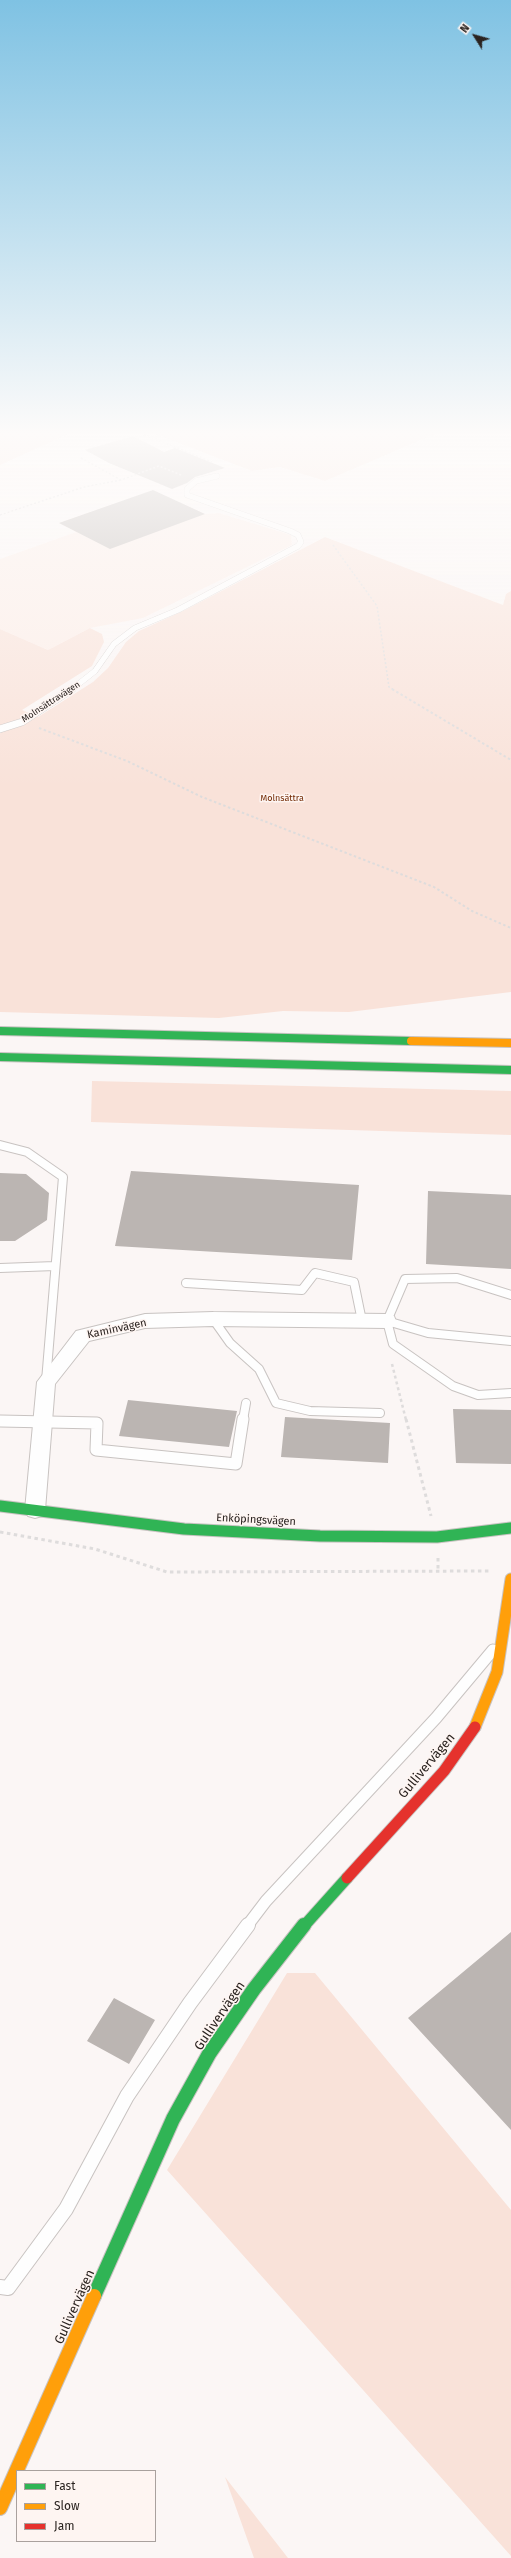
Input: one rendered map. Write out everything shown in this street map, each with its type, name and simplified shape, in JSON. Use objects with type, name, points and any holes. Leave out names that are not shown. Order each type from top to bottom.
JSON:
[{"type":"main road","points":[[0,1031],[511,1044]]},
{"type":"main road","points":[[0,1057],[511,1070]]},
{"type":"main road","name":"Enköpingsvägen","points":[[0,1506],[184,1529],[320,1536],[437,1537],[511,1528]]},
{"type":"main road","name":"Gullivervägen","points":[[17,2470],[173,2119],[209,2054],[254,1989],[310,1918],[444,1771],[474,1729],[497,1672],[511,1579]]},
{"type":"main road","name":"Gullivervägen","points":[[0,2508],[16,2472]]},
{"type":"street","name":"Kaminvägen","points":[[46,1382],[83,1336],[145,1322],[214,1319],[387,1321]]},
{"type":"street","points":[[35,1510],[46,1382]]},
{"type":"lane","name":"Molnsättravägen","points":[[0,729],[22,722],[70,691],[95,671],[114,644],[135,628],[178,610],[292,549]]},
{"type":"lane","points":[[0,1145],[27,1152],[64,1177],[46,1382]]},
{"type":"lane","points":[[0,1268],[55,1266]]},
{"type":"lane","points":[[186,1282],[302,1290],[315,1273],[354,1282],[362,1321]]},
{"type":"lane","points":[[511,1295],[457,1278],[405,1279],[387,1321],[393,1344],[452,1386],[478,1395],[511,1393]]},
{"type":"lane","points":[[214,1319],[230,1343],[259,1369],[276,1403],[310,1411],[380,1413]]},
{"type":"lane","points":[[387,1321],[428,1333],[511,1341]]},
{"type":"lane","points":[[0,1420],[42,1420],[97,1423],[96,1450],[236,1464],[246,1403]]},
{"type":"lane","points":[[0,2287],[8,2288],[66,2209],[127,2096],[190,2002],[266,1901],[436,1718],[501,1640]]},
{"type":"path","points":[[336,549],[377,606],[389,687],[511,760]]},
{"type":"path","points":[[22,722],[127,761],[202,797],[434,887],[472,911],[511,928]]},
{"type":"path","points":[[391,1358],[431,1515]]},
{"type":"path","points":[[0,1532],[95,1548],[167,1572],[497,1571]]},
{"type":"shaded area","points":[[27,549],[283,549],[143,618],[90,628],[48,650],[0,629],[0,559]]},
{"type":"green space","name":"Molnsättra","points":[[301,549],[357,549],[503,605],[506,594],[511,591],[511,992],[349,1012],[283,1011],[219,1018],[0,1012],[0,629],[48,650],[90,628],[102,634],[104,642],[92,666],[22,710],[38,717],[93,682],[108,668],[126,642],[139,631],[185,610]]},
{"type":"green space","points":[[92,1081],[511,1091],[511,1135],[91,1122]]},
{"type":"green space","points":[[287,1973],[315,1973],[511,2210],[511,2556],[167,2170]]},
{"type":"green space","points":[[225,2477],[288,2558],[254,2558]]},
{"type":"building","points":[[131,1171],[359,1185],[352,1260],[115,1246]]},
{"type":"building","points":[[0,1173],[26,1174],[49,1193],[47,1220],[15,1241],[0,1241]]},
{"type":"building","points":[[428,1191],[511,1195],[511,1269],[426,1264]]},
{"type":"building","points":[[128,1400],[237,1411],[229,1447],[119,1436]]},
{"type":"building","points":[[453,1409],[511,1410],[511,1464],[456,1463]]},
{"type":"building","points":[[285,1417],[390,1423],[388,1463],[281,1457]]},
{"type":"building","points":[[511,1932],[511,2130],[408,2018]]},
{"type":"building","points":[[114,1998],[155,2020],[129,2064],[87,2041]]},
{"type":"traffic: fast","points":[[0,1031],[411,1041]]},
{"type":"traffic: fast","points":[[0,1057],[511,1070]]},
{"type":"traffic: fast","points":[[0,1506],[184,1529],[320,1536],[437,1537],[511,1528]]},
{"type":"traffic: fast","points":[[94,2296],[173,2119],[209,2054],[254,1989],[310,1918],[347,1878]]},
{"type":"traffic: slow","points":[[411,1041],[511,1043]]},
{"type":"traffic: slow","points":[[475,1727],[497,1672],[511,1579]]},
{"type":"traffic: slow","points":[[17,2470],[94,2296]]},
{"type":"traffic: slow","points":[[0,2508],[16,2472]]},
{"type":"traffic: jam","points":[[347,1878],[444,1771],[475,1727]]}]
